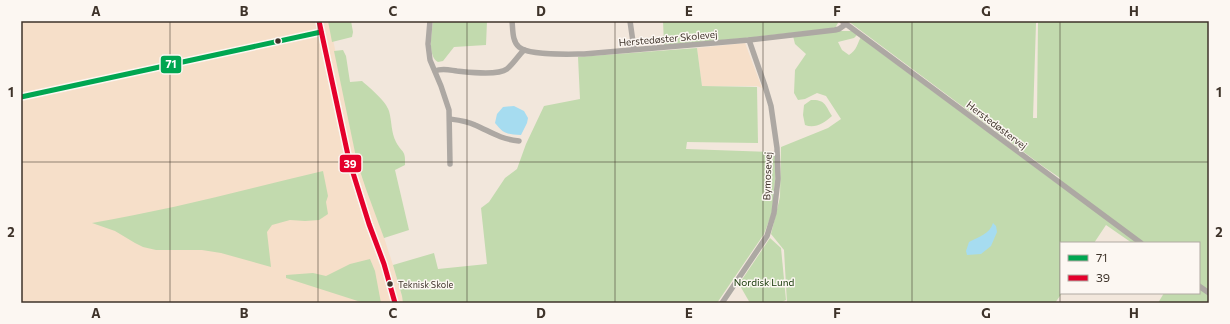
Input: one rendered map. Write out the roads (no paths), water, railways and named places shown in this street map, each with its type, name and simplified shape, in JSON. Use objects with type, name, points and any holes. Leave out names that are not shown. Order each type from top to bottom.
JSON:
[{"type":"street","points":[[319,21],[349,160],[384,264],[395,303]]},
{"type":"street","points":[[430,21],[428,44],[430,60],[447,100],[450,119],[450,164]]},
{"type":"street","points":[[435,71],[439,69],[464,72],[496,73],[507,69],[524,50],[516,43],[512,21]]},
{"type":"street","points":[[630,21],[634,49]]},
{"type":"street","name":"Herstedøster Skolevej","points":[[524,50],[531,52],[563,54],[749,40],[835,30],[844,23]]},
{"type":"street","name":"Herstedøstervej","points":[[844,23],[1140,242]]},
{"type":"street","points":[[21,97],[321,32]]},
{"type":"street","name":"Bymosevej","points":[[722,303],[767,236],[774,213],[778,180],[777,148],[770,106],[765,86],[749,40]]},
{"type":"street","points":[[450,119],[474,124],[497,137],[519,141]]},
{"type":"street","points":[[1200,287],[1209,294]]},
{"type":"water","points":[[514,106],[524,111],[528,118],[521,135],[506,133],[495,123],[497,114],[503,107]]},
{"type":"water","points":[[993,223],[996,226],[997,232],[991,246],[981,254],[967,255],[966,251],[969,242],[986,233]]},
{"type":"place","name":"Teknisk Skole","points":[[390,284]]},
{"type":"park label","name":"Nordisk Lund","points":[[764,282]]}]
